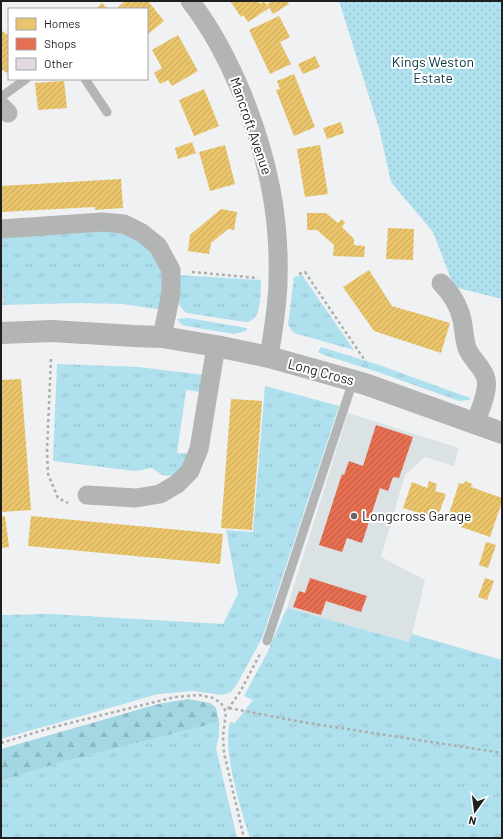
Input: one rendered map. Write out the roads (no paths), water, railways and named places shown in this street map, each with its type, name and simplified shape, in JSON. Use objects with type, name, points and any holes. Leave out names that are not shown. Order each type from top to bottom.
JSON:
[{"type":"street","name":"Mancroft Avenue","points":[[190,1],[211,30],[232,70],[257,132],[268,170],[276,218],[279,255],[276,310],[269,357]]},
{"type":"street","points":[[1,229],[102,222],[124,224],[142,233],[158,246],[171,270],[171,293],[162,337]]},
{"type":"street","points":[[441,283],[448,290],[456,303],[462,319],[467,348],[473,360],[483,372],[486,380],[485,394],[475,424]]},
{"type":"street","name":"Long Cross","points":[[1,333],[52,331],[162,337],[216,346],[269,357],[354,381],[502,433]]},
{"type":"street","points":[[87,495],[136,498],[160,494],[177,484],[190,471],[199,449],[216,346]]},
{"type":"lane","points":[[3,105],[25,80]]},
{"type":"lane","points":[[86,80],[107,112]]},
{"type":"lane","points":[[267,641],[354,381]]},
{"type":"place","name":"Longcross Garage","points":[[354,516]]},
{"type":"park label","name":"Kings Weston Estate","points":[[433,70]]}]
